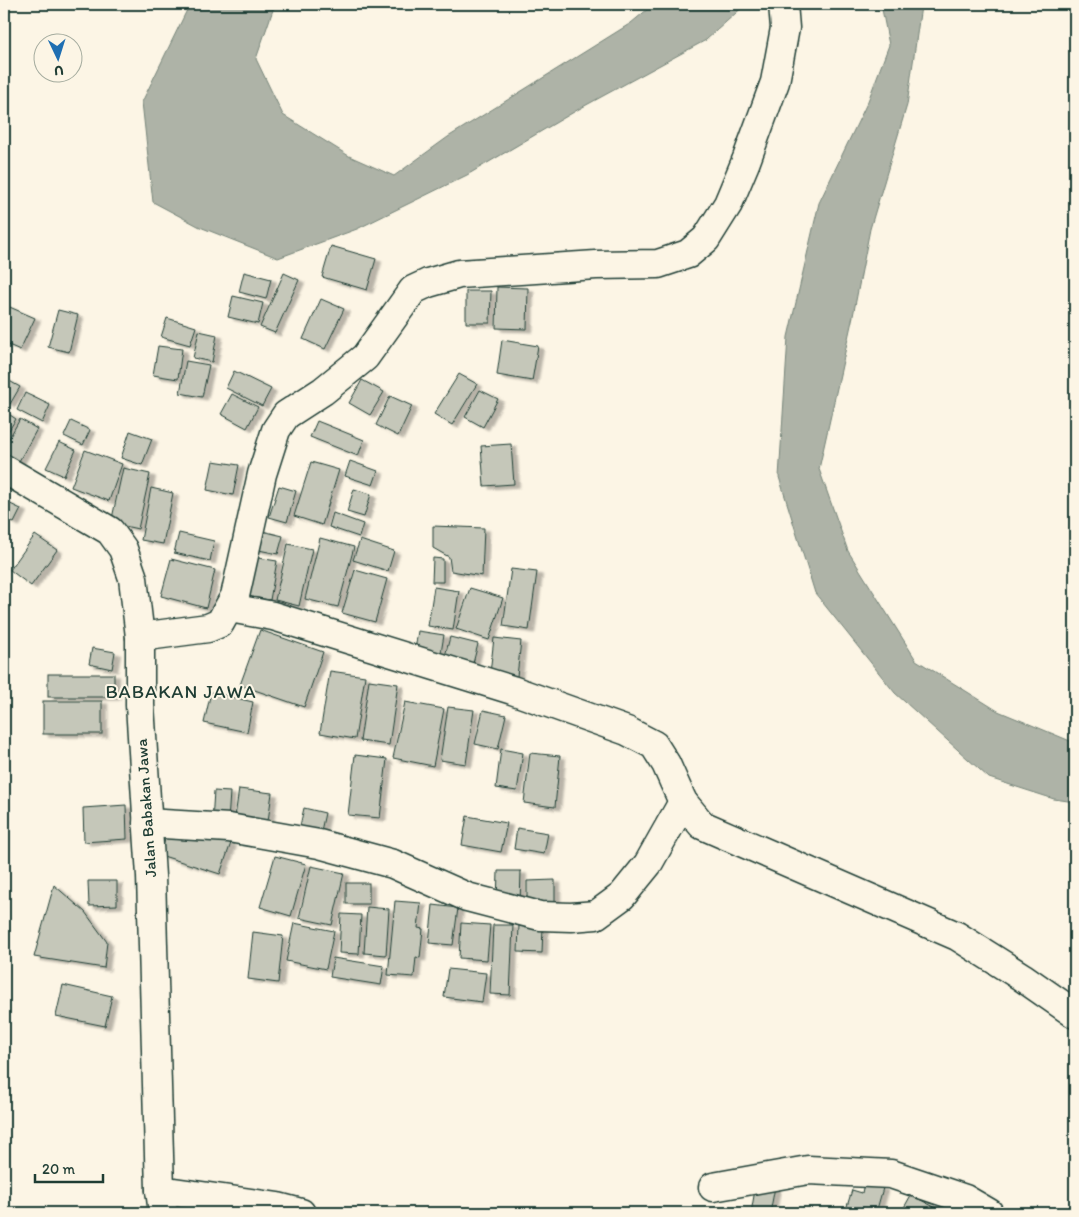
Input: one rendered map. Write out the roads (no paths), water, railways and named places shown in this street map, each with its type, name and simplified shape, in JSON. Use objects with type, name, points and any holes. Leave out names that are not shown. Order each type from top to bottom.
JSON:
[{"type":"street","points":[[140,637],[208,628],[220,623],[235,596],[262,474],[276,430],[286,415],[323,391],[365,357],[413,290],[428,282],[459,274],[596,265],[658,264],[688,254],[706,239],[728,204],[746,161],[774,82],[784,37],[783,4]]},
{"type":"street","name":"Jalan Babakan Jawa","points":[[4,469],[110,531],[123,549],[132,578],[140,637],[140,705],[147,823],[161,1202]]},
{"type":"street","points":[[230,608],[291,622],[512,690],[627,730],[654,745],[666,764],[683,802],[702,825],[957,936],[1022,977],[1075,1014]]},
{"type":"street","points":[[147,823],[229,828],[319,844],[393,864],[468,897],[540,916],[571,917],[596,915],[622,896],[648,864],[683,802]]},
{"type":"street","points":[[713,1187],[808,1170],[891,1174],[965,1199],[989,1213]]},
{"type":"street","points":[[161,1202],[278,1207],[301,1213]]},
{"type":"district","name":"BABAKAN JAWA","points":[[181,691]]}]
